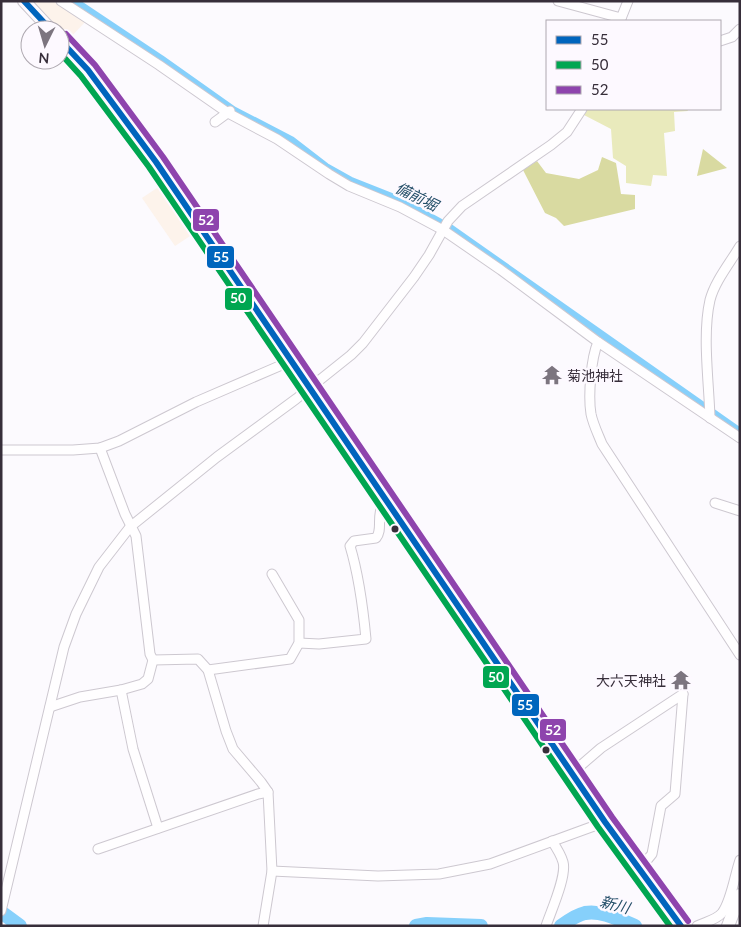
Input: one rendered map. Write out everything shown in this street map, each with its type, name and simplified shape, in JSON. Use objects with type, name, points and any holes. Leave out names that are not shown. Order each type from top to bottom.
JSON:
[{"type":"highway","points":[[24,1],[42,20]]},
{"type":"highway","points":[[70,51],[88,70],[127,122],[605,822],[678,922],[689,926]]},
{"type":"highway","points":[[728,925],[740,895]]},
{"type":"street","points":[[61,1],[229,112],[277,139],[349,186],[445,226],[598,342],[710,412],[740,438]]},
{"type":"street","points":[[558,1],[620,20],[628,1]]},
{"type":"street","points":[[721,41],[732,37],[740,29]]},
{"type":"street","points":[[2,907],[64,647],[86,590],[99,567],[130,527],[202,468],[351,356],[414,277],[445,226],[462,206],[551,145],[567,132],[581,110]]},
{"type":"street","points":[[215,122],[229,112]]},
{"type":"street","points":[[710,412],[707,325],[710,299],[740,246]]},
{"type":"street","points":[[598,342],[594,353],[590,405],[591,415],[602,444],[740,655]]},
{"type":"street","points":[[1,450],[100,448],[119,441],[196,402],[291,361]]},
{"type":"street","points":[[100,448],[130,527],[136,536],[150,654],[154,660]]},
{"type":"street","points":[[299,643],[319,644],[366,639],[364,607],[350,546],[354,541],[376,538],[379,534],[378,515],[386,500]]},
{"type":"street","points":[[715,503],[740,512]]},
{"type":"street","points":[[208,670],[290,659],[299,643],[299,620],[272,574]]},
{"type":"street","points":[[154,660],[198,659],[208,670],[226,732],[233,749],[268,792],[272,871],[263,926]]},
{"type":"street","points":[[50,707],[100,692],[121,690],[142,684],[148,680],[154,660]]},
{"type":"street","points":[[121,690],[134,749],[158,828]]},
{"type":"street","points":[[572,773],[601,748],[684,694],[675,794],[661,806],[652,854],[639,870]]},
{"type":"street","points":[[98,849],[268,792]]},
{"type":"street","points":[[272,871],[378,876],[439,874],[490,864],[605,822]]},
{"type":"street","points":[[546,926],[559,891],[564,870],[563,862],[552,841]]},
{"type":"street","points":[[697,926],[721,914],[726,906],[740,860]]},
{"type":"shaded area","points":[[32,1],[53,1],[85,22],[70,38],[70,20],[50,20]]},
{"type":"shaded area","points":[[163,184],[196,232],[175,246],[142,198]]},
{"type":"green space","points":[[586,110],[688,111],[674,112],[675,131],[664,133],[667,176],[653,175],[651,186],[626,183],[626,166],[613,158],[611,129],[584,115]]},
{"type":"green space","points":[[703,149],[727,168],[697,176]]},
{"type":"green space","points":[[602,157],[616,163],[621,194],[635,195],[635,209],[564,226],[556,218],[545,213],[523,170],[537,161],[546,173],[579,179],[598,170]]},
{"type":"waterway","name":"備前堀","points":[[74,1],[233,110],[291,140],[326,167],[351,181],[399,200],[450,228],[740,432]]},
{"type":"waterway","name":"新川","points":[[1,912],[20,926]]},
{"type":"waterway","name":"新川","points":[[561,926],[578,915],[591,912],[611,916],[635,926]]},
{"type":"waterway","name":"新川","points":[[416,926],[427,924],[481,926]]},
{"type":"transit line","name":"55","points":[[24,1],[42,20]]},
{"type":"transit line","name":"52","points":[[70,38],[95,65],[163,157],[612,817],[688,921]]},
{"type":"transit line","name":"55","points":[[70,51],[88,70],[156,162],[605,822],[681,926]]},
{"type":"transit line","name":"50","points":[[70,64],[149,167],[598,827],[670,926]]},
{"type":"place","name":"菊池神社","points":[[552,375]]},
{"type":"place","name":"大六天神社","points":[[681,680]]}]
